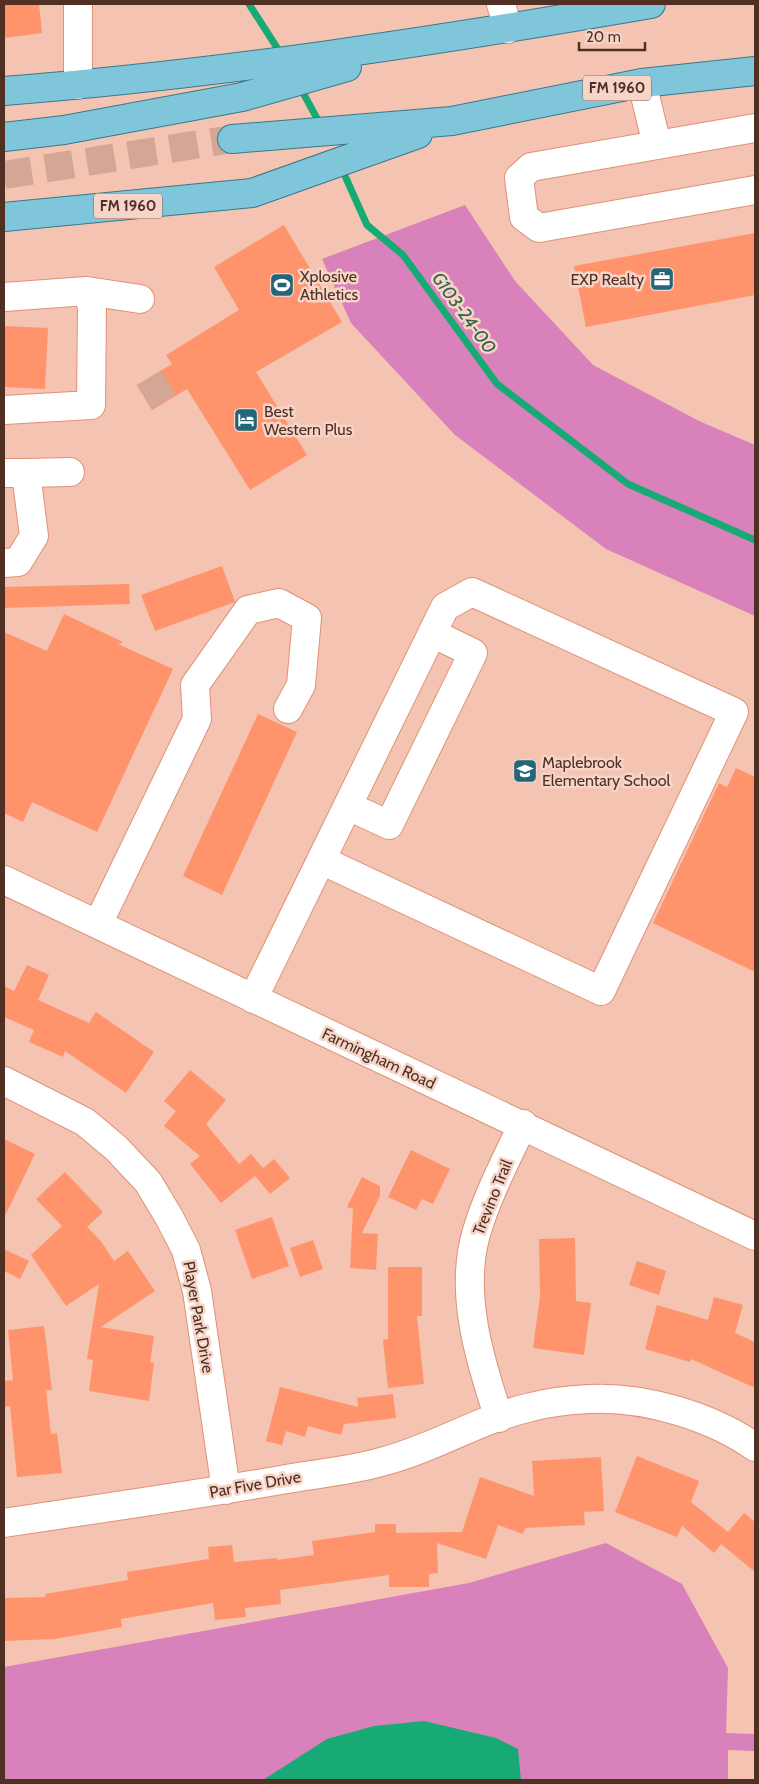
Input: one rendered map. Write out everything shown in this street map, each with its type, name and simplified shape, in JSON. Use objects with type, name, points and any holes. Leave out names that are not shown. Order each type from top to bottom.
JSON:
[{"type":"main road","points":[[4,90],[78,85],[224,69],[436,41],[465,36],[504,16],[650,4]]},
{"type":"main road","points":[[4,137],[64,130],[242,97],[436,41]]},
{"type":"main road","name":"FM 1960","points":[[4,217],[252,193],[452,122],[642,83],[755,71]]},
{"type":"main road","name":"FM 1960","points":[[232,139],[452,122]]},
{"type":"street","points":[[78,4],[78,85]]},
{"type":"street","points":[[642,83],[657,145]]},
{"type":"street","points":[[755,128],[531,167],[519,178],[524,217],[540,228],[755,190]]},
{"type":"street","points":[[4,297],[87,292],[140,299]]},
{"type":"street","points":[[4,410],[91,406],[92,307],[87,292]]},
{"type":"street","points":[[4,562],[18,562],[34,536],[15,473],[70,472]]},
{"type":"street","points":[[253,999],[321,860],[348,806],[445,607],[472,592],[734,712],[601,991],[321,860]]},
{"type":"street","points":[[98,924],[197,719],[195,685],[248,610],[278,603],[307,618],[301,685],[288,709]]},
{"type":"street","points":[[348,806],[389,826],[473,652],[432,633]]},
{"type":"street","name":"Farmingham Road","points":[[4,880],[755,1236]]},
{"type":"street","name":"Player Park Drive","points":[[4,1081],[86,1122],[116,1148],[148,1182],[169,1217],[186,1250],[197,1292],[226,1490]]},
{"type":"street","name":"Trevino Trail","points":[[499,1418],[488,1384],[472,1311],[472,1258],[476,1235],[488,1198],[522,1124]]},
{"type":"street","name":"Par Five Drive","points":[[4,1523],[226,1490],[381,1462],[426,1448],[531,1407],[561,1401],[592,1399],[657,1406],[689,1414],[724,1428],[755,1447]]},
{"type":"shaded area","points":[[465,205],[515,281],[593,365],[699,421],[755,445],[755,616],[606,549],[455,435],[351,323],[322,259]]},
{"type":"shaded area","points":[[606,1543],[682,1584],[728,1668],[726,1733],[755,1734],[755,1751],[728,1750],[728,1780],[4,1780],[4,1667],[469,1583]]},
{"type":"shaded area","points":[[424,1721],[496,1738],[518,1749],[521,1780],[263,1780],[327,1739],[374,1726]]},
{"type":"building","points":[[4,4],[39,4],[42,33],[4,38]]},
{"type":"building","points":[[284,225],[342,322],[256,372],[307,455],[250,490],[187,389],[152,410],[137,385],[172,364],[166,355],[239,310],[214,267]]},
{"type":"building","points":[[755,233],[755,295],[586,327],[574,266]]},
{"type":"building","points":[[4,326],[48,328],[45,389],[4,387]]},
{"type":"building","points":[[222,566],[235,602],[155,631],[141,595]]},
{"type":"building","points":[[129,584],[130,604],[4,608],[4,587]]},
{"type":"building","points":[[64,614],[123,642],[118,644],[173,669],[97,832],[32,802],[23,822],[4,813],[4,632],[47,651]]},
{"type":"building","points":[[258,714],[297,732],[222,895],[183,876]]},
{"type":"building","points":[[736,768],[755,777],[755,972],[653,923],[719,783],[727,787]]},
{"type":"building","points":[[27,965],[49,975],[38,1000],[89,1023],[96,1012],[154,1052],[126,1093],[65,1051],[63,1057],[29,1042],[34,1030],[4,1017],[4,986],[14,991]]},
{"type":"building","points":[[190,1070],[226,1100],[206,1124],[239,1164],[251,1154],[263,1168],[274,1159],[290,1178],[270,1194],[255,1176],[221,1203],[190,1164],[200,1156],[164,1126],[176,1111],[164,1101]]},
{"type":"building","points":[[4,1139],[35,1154],[4,1218]]},
{"type":"building","points":[[411,1150],[450,1169],[433,1204],[422,1199],[416,1210],[388,1197]]},
{"type":"building","points":[[65,1172],[103,1212],[87,1227],[101,1241],[114,1261],[128,1251],[155,1291],[101,1327],[154,1336],[150,1362],[154,1363],[149,1401],[89,1391],[93,1360],[87,1359],[99,1284],[66,1306],[31,1255],[62,1226],[36,1199]]},
{"type":"building","points":[[362,1177],[380,1186],[380,1196],[362,1233],[378,1234],[376,1270],[350,1268],[353,1209],[347,1207]]},
{"type":"building","points":[[272,1217],[289,1266],[252,1279],[235,1230]]},
{"type":"building","points":[[575,1238],[576,1301],[591,1303],[584,1355],[533,1348],[540,1296],[539,1239]]},
{"type":"building","points":[[313,1240],[323,1269],[300,1277],[290,1248]]},
{"type":"building","points":[[4,1249],[29,1261],[20,1279],[4,1271]]},
{"type":"building","points":[[637,1261],[666,1271],[659,1295],[629,1285]]},
{"type":"building","points":[[388,1267],[422,1267],[422,1316],[417,1316],[424,1384],[388,1388],[383,1340],[388,1339]]},
{"type":"building","points":[[714,1297],[743,1305],[735,1333],[755,1342],[755,1388],[691,1359],[690,1362],[645,1349],[657,1305],[708,1320]]},
{"type":"building","points":[[44,1326],[52,1390],[46,1390],[51,1434],[57,1433],[62,1473],[17,1477],[10,1406],[4,1407],[4,1381],[13,1380],[8,1330]]},
{"type":"building","points":[[280,1387],[358,1407],[357,1398],[393,1394],[396,1418],[344,1424],[341,1435],[308,1426],[305,1437],[286,1431],[282,1445],[266,1441]]},
{"type":"building","points":[[637,1456],[699,1481],[691,1502],[728,1532],[744,1513],[755,1522],[755,1572],[721,1544],[714,1553],[682,1526],[677,1537],[615,1512]]},
{"type":"building","points":[[601,1457],[604,1511],[584,1512],[585,1525],[525,1528],[523,1534],[498,1525],[486,1559],[437,1543],[438,1573],[429,1574],[429,1587],[389,1587],[389,1575],[280,1590],[281,1604],[245,1608],[246,1617],[215,1620],[213,1603],[121,1619],[122,1627],[55,1639],[4,1641],[4,1598],[46,1597],[45,1594],[128,1580],[127,1572],[209,1559],[208,1547],[232,1545],[234,1562],[277,1558],[277,1560],[314,1555],[312,1541],[375,1532],[375,1524],[396,1524],[396,1533],[462,1532],[480,1477],[534,1496],[532,1461]]},
{"type":"waterway","name":"G103-24-00","points":[[249,4],[281,54]]},
{"type":"waterway","name":"G103-24-00","points":[[300,87],[321,126]]},
{"type":"waterway","name":"G103-24-00","points":[[341,167],[367,225],[403,255],[497,384],[628,484],[755,540]]},
{"type":"tunnel","points":[[4,175],[232,139]]},
{"type":"tunnel","points":[[149,378],[164,403]]},
{"type":"place","name":"EXP Realty","points":[[662,279]]},
{"type":"place","name":"Xplosive Athletics","points":[[282,285]]},
{"type":"place","name":"Best Western Plus","points":[[246,420]]},
{"type":"place","name":"Maplebrook Elementary School","points":[[525,771]]}]
